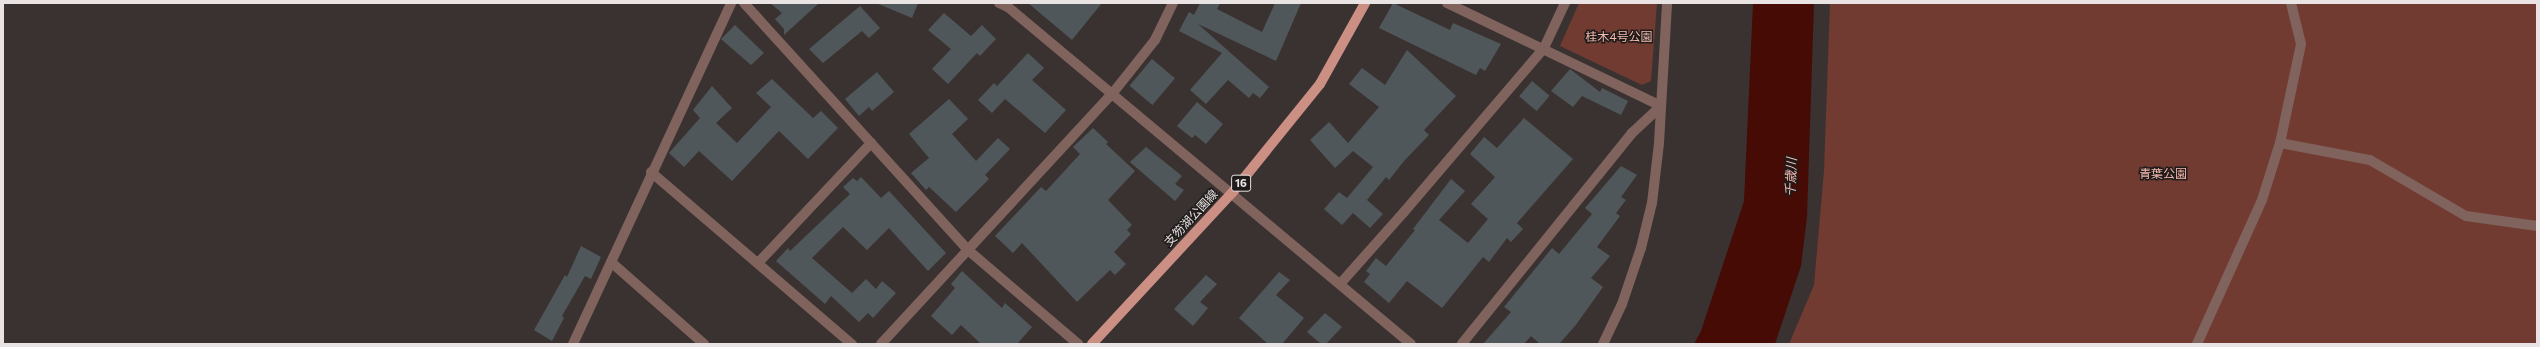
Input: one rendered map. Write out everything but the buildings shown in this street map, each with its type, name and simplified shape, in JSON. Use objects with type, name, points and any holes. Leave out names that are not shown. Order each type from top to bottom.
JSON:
[{"type":"main road","name":"支笏湖公園線","points":[[1092,344],[1232,193],[1320,84],[1366,3]]},
{"type":"street","points":[[573,344],[651,172],[731,3]]},
{"type":"street","points":[[744,3],[968,250],[1078,344]]},
{"type":"street","points":[[881,344],[1112,94],[1155,40],[1173,3]]},
{"type":"street","points":[[1447,3],[1544,48],[1661,106]]},
{"type":"street","points":[[1340,284],[1404,212],[1544,48],[1565,3]]},
{"type":"street","points":[[1603,344],[1622,304],[1641,248],[1652,203],[1661,106],[1667,3]]},
{"type":"street","points":[[2197,344],[2262,200],[2280,143],[2301,44],[2291,3]]},
{"type":"street","points":[[1006,4],[1411,344]]},
{"type":"street","points":[[1462,344],[1632,133],[1661,106]]},
{"type":"street","points":[[758,264],[871,143]]},
{"type":"street","points":[[2280,143],[2370,160],[2466,216],[2537,226]]},
{"type":"street","points":[[651,172],[852,344]]},
{"type":"street","points":[[611,262],[704,344]]},
{"type":"green space","name":"桂木4号公園","points":[[1579,3],[1657,3],[1651,81],[1642,85],[1560,46]]},
{"type":"green space","name":"青葉公園","points":[[1830,3],[2537,3],[2537,344],[1789,344],[1814,285],[1824,171]]},
{"type":"water","name":"千歳川","points":[[1753,3],[1814,3],[1807,217],[1801,266],[1775,344],[1694,344],[1701,331],[1744,201]]}]
